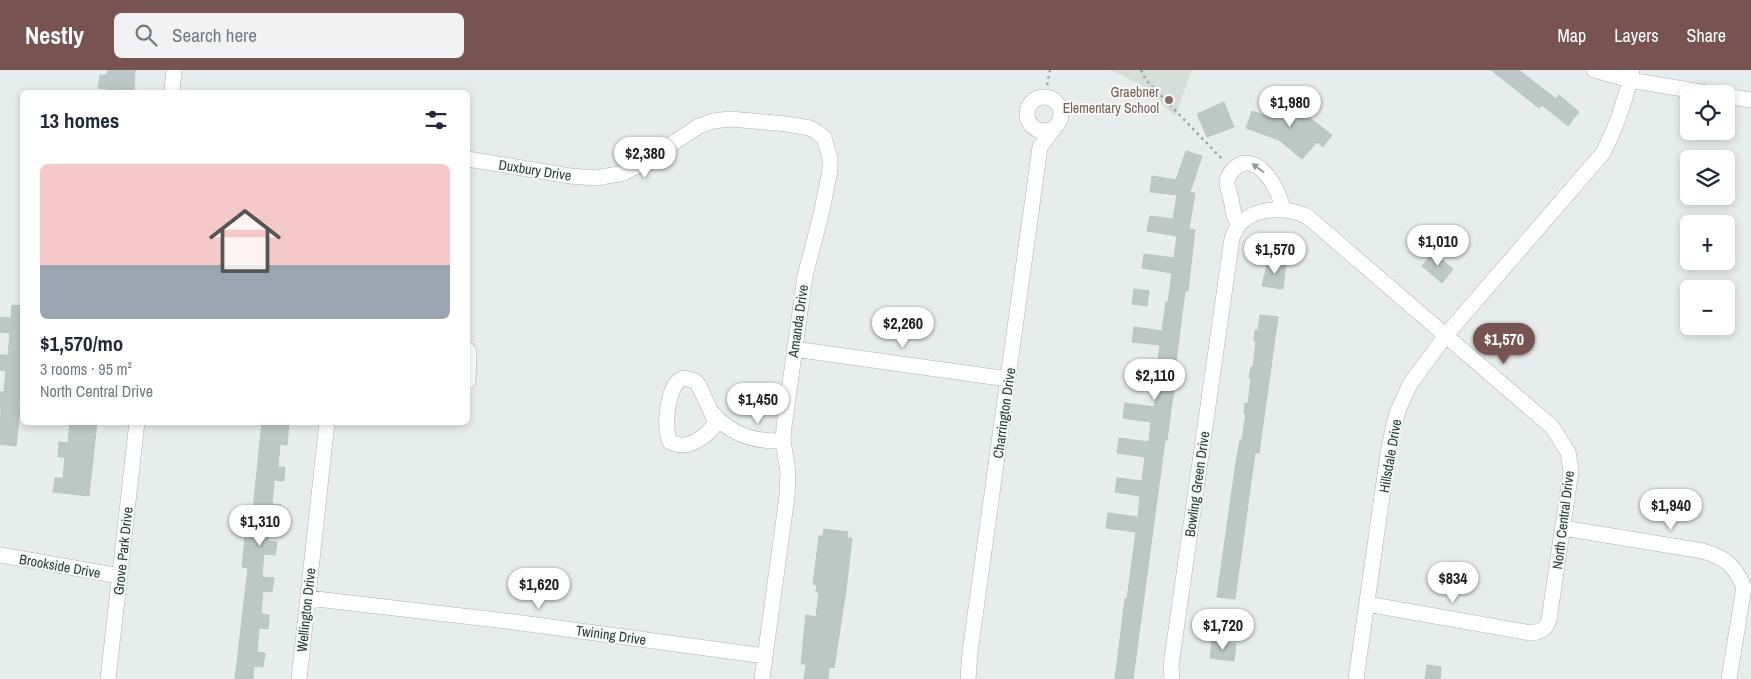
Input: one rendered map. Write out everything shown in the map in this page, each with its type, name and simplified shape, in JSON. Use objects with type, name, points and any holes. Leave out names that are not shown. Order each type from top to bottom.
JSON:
[{"type":"street","points":[[172,90],[174,70]]},
{"type":"street","points":[[1594,70],[1631,75],[1680,86]]},
{"type":"street","name":"Hillsdale Drive","points":[[1356,679],[1393,428],[1399,408],[1410,384],[1446,334],[1603,153],[1615,131],[1631,75]]},
{"type":"street","name":"Charrington Drive","points":[[968,679],[970,652],[1040,147],[1058,124],[1062,113],[1057,102],[1046,96],[1036,98],[1028,106],[1027,117],[1040,147]]},
{"type":"street","points":[[1735,97],[1751,100]]},
{"type":"street","name":"Duxbury Drive","points":[[470,159],[570,176],[596,178],[624,173],[699,126],[713,121],[730,119],[787,124],[810,128],[824,138]]},
{"type":"street","points":[[1032,126],[1042,131],[1054,128]]},
{"type":"street","name":"Amanda Drive","points":[[762,679],[787,496],[788,472],[783,441],[794,349],[805,276],[821,215],[830,170],[830,158],[824,138]]},
{"type":"street","points":[[1239,225],[1234,216],[1227,184],[1231,172],[1242,163],[1258,166],[1265,174],[1280,197],[1282,209]]},
{"type":"street","name":"North Central Drive","points":[[1239,225],[1259,213],[1282,209],[1300,212],[1308,217],[1552,427],[1568,452],[1571,471],[1549,620],[1544,630],[1532,633],[1367,604]]},
{"type":"street","name":"Bowling Green Drive","points":[[1167,677],[1232,238],[1239,225]]},
{"type":"street","points":[[794,349],[1008,379]]},
{"type":"street","points":[[727,428],[681,446],[670,442],[666,435],[668,402],[673,386],[684,378],[695,381],[712,412],[727,428],[755,440],[765,442],[783,441]]},
{"type":"street","points":[[705,436],[714,425],[712,412]]},
{"type":"street","name":"Grove Park Drive","points":[[108,679],[137,425]]},
{"type":"street","name":"Wellington Drive","points":[[299,679],[327,425]]},
{"type":"street","points":[[1563,528],[1703,551],[1720,556],[1738,574],[1744,587],[1729,679]]},
{"type":"street","name":"Brookside Drive","points":[[0,555],[120,576]]},
{"type":"street","name":"Twining Drive","points":[[308,598],[514,622],[765,656]]},
{"type":"path","points":[[1047,85],[1050,70]]},
{"type":"path","points":[[1141,70],[1146,80],[1223,160]]},
{"type":"shaded area","name":"Graebner Elementary School","points":[[1110,70],[1192,70],[1175,116],[1140,84]]},
{"type":"building","points":[[108,70],[135,70],[134,90],[98,88],[100,75],[107,75]]},
{"type":"building","points":[[1491,70],[1519,70],[1556,99],[1559,95],[1579,112],[1568,126],[1542,105],[1539,108]]},
{"type":"building","points":[[1281,96],[1332,135],[1323,147],[1317,142],[1302,159],[1279,140],[1246,128],[1252,111],[1266,116]]},
{"type":"building","points":[[1224,102],[1234,127],[1207,137],[1197,114]]},
{"type":"building","points":[[1186,151],[1202,156],[1190,192],[1195,193],[1189,229],[1195,230],[1188,291],[1185,291],[1174,378],[1176,378],[1167,440],[1165,440],[1133,679],[1115,679],[1136,532],[1106,528],[1108,513],[1138,517],[1140,496],[1115,492],[1117,478],[1142,481],[1145,457],[1117,453],[1119,438],[1149,442],[1151,422],[1123,418],[1125,403],[1154,407],[1157,384],[1131,380],[1133,366],[1157,369],[1160,345],[1132,342],[1134,327],[1162,331],[1172,273],[1142,268],[1144,254],[1174,258],[1177,236],[1147,231],[1150,216],[1173,219],[1177,195],[1150,192],[1152,176],[1176,180]]},
{"type":"building","points":[[1433,252],[1453,269],[1442,283],[1422,266]]},
{"type":"building","points":[[1268,261],[1286,263],[1283,289],[1262,286]]},
{"type":"building","points":[[1134,289],[1149,291],[1147,306],[1132,304]]},
{"type":"building","points":[[12,305],[20,306],[20,409],[16,446],[0,444],[0,392],[4,392],[6,371],[0,370],[0,355],[8,355],[10,333],[0,332],[0,317],[11,318]]},
{"type":"building","points":[[1260,315],[1278,317],[1259,453],[1255,453],[1235,599],[1217,597],[1236,462],[1246,414],[1244,414],[1245,403],[1248,404],[1251,378],[1249,378],[1251,367],[1253,367],[1256,341],[1254,341],[1255,330],[1258,330]]},
{"type":"building","points":[[70,425],[97,425],[89,496],[53,492],[55,478],[63,478],[65,457],[58,457],[59,442],[68,443]]},
{"type":"building","points":[[262,425],[289,425],[287,445],[280,444],[278,467],[285,467],[284,481],[274,480],[272,504],[281,505],[279,519],[270,518],[268,541],[277,542],[275,555],[264,554],[262,577],[274,578],[272,592],[263,591],[261,614],[269,615],[268,629],[259,628],[257,652],[265,653],[263,667],[254,666],[253,679],[235,679],[248,568],[242,567],[245,538],[250,539]]},
{"type":"building","points":[[824,529],[848,532],[847,538],[852,538],[846,590],[834,668],[829,667],[828,679],[804,679],[806,664],[801,664],[806,615],[816,617],[819,592],[816,592],[817,585],[813,584],[819,536],[823,536]]},
{"type":"building","points":[[1212,641],[1236,644],[1234,661],[1210,658]]},
{"type":"building","points":[[1427,665],[1441,667],[1440,679],[1425,679]]},
{"type":"place","name":"Graebner Elementary School","points":[[1169,100]]}]
